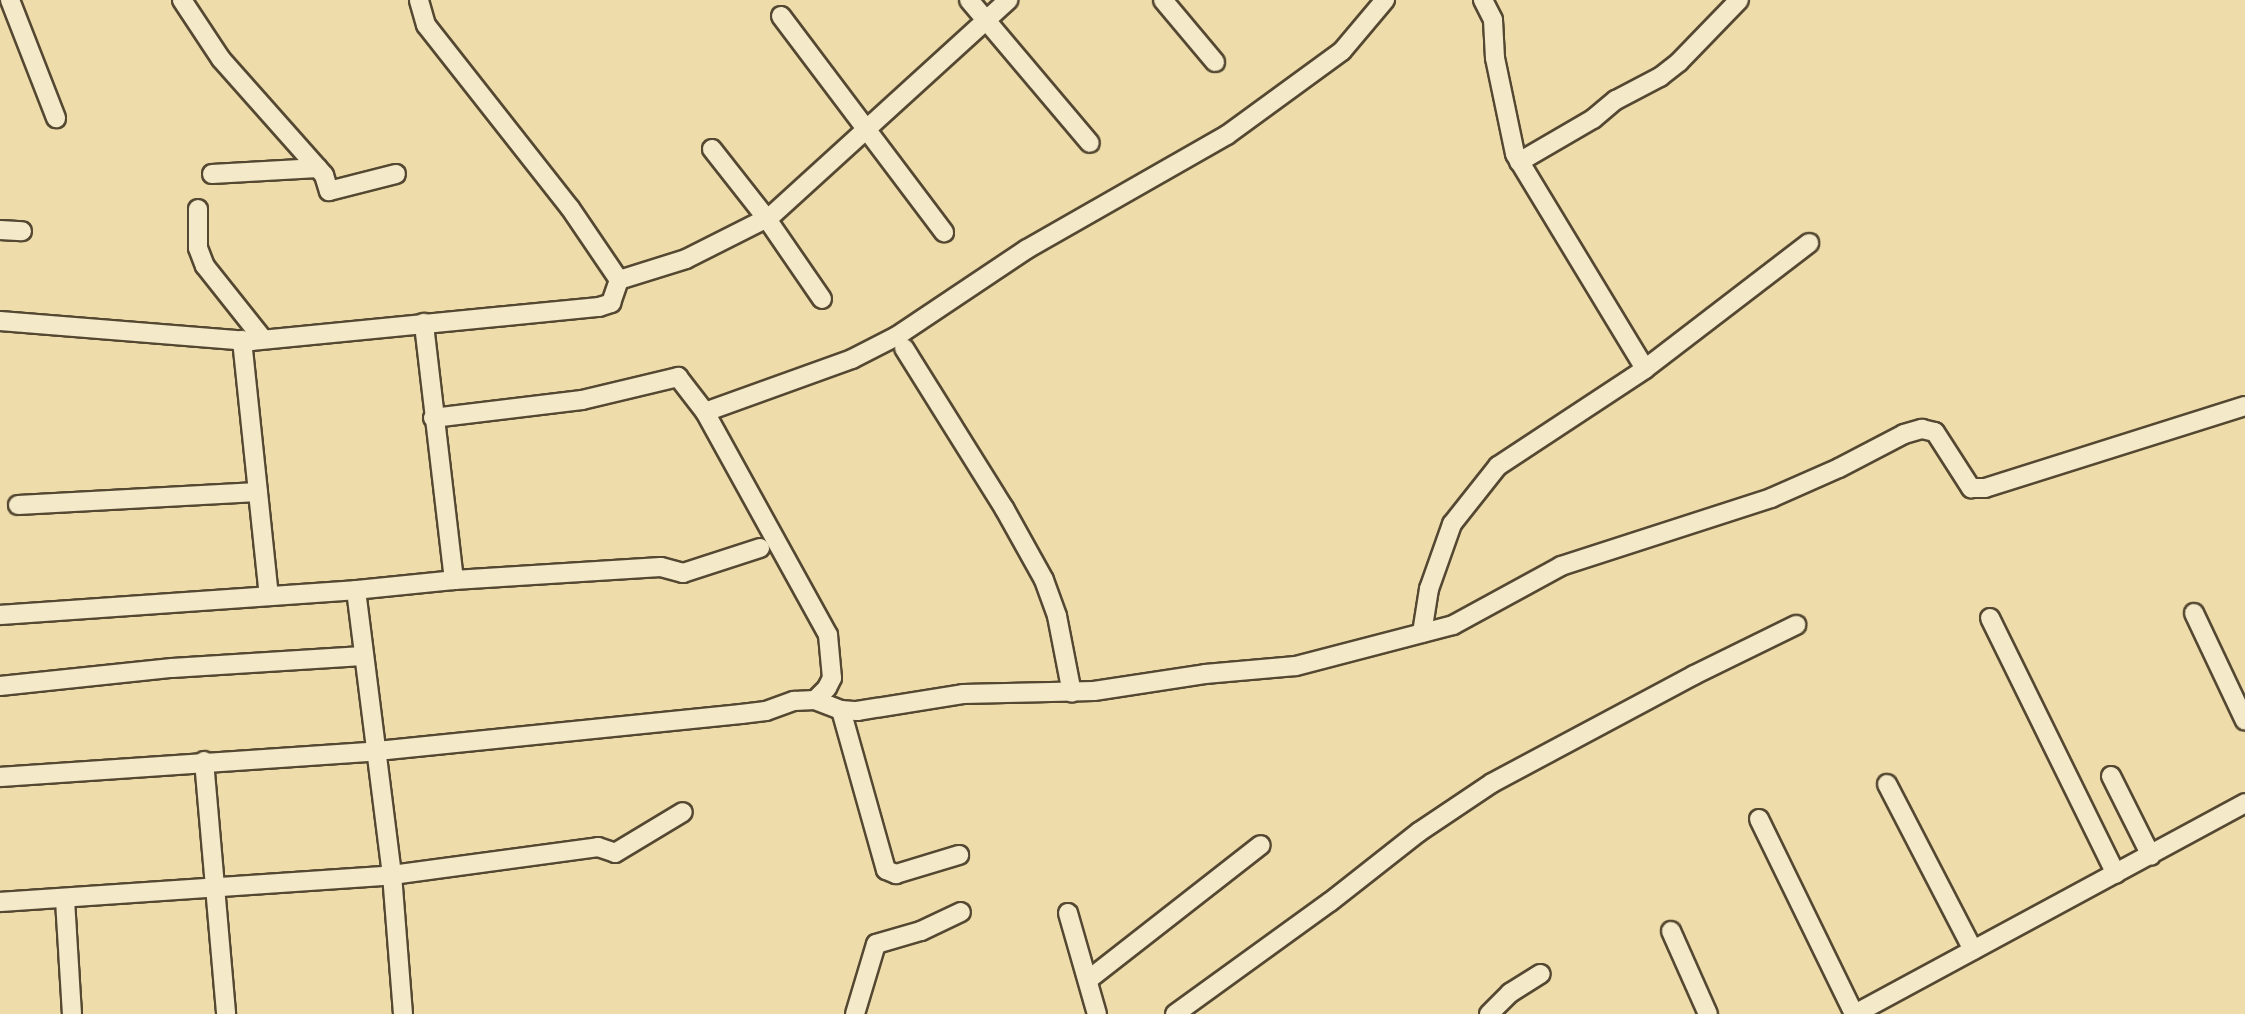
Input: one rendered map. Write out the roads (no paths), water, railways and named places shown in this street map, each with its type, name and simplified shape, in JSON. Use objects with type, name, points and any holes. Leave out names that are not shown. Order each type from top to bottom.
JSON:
[{"type":"street","points":[[10,0],[56,118]]},
{"type":"street","points":[[182,0],[220,60],[324,175],[329,191],[396,174]]},
{"type":"street","points":[[419,0],[426,25],[570,208],[619,280]]},
{"type":"street","points":[[970,0],[1090,143]]},
{"type":"street","points":[[619,280],[686,259],[767,219],[1007,0]]},
{"type":"street","points":[[1163,0],[1215,62]]},
{"type":"street","points":[[705,412],[852,359],[897,336],[1027,249],[1227,135],[1342,51],[1385,0]]},
{"type":"street","points":[[1483,0],[1493,20],[1496,58],[1519,162],[1645,369]]},
{"type":"street","points":[[1519,162],[1593,119],[1616,100],[1660,77],[1679,62],[1739,0]]},
{"type":"street","points":[[781,16],[944,232]]},
{"type":"street","points":[[712,149],[767,219],[822,299]]},
{"type":"street","points":[[212,174],[318,168]]},
{"type":"street","points":[[198,209],[198,248],[205,266],[264,339]]},
{"type":"street","points":[[0,230],[22,231]]},
{"type":"street","points":[[1422,634],[1429,589],[1451,524],[1497,466],[1645,369],[1809,243]]},
{"type":"street","points":[[0,321],[242,340],[264,339],[599,307],[611,303],[619,280]]},
{"type":"street","points":[[425,323],[433,418],[454,580]]},
{"type":"street","points":[[242,340],[269,596]]},
{"type":"street","points":[[904,348],[1004,508],[1044,580],[1057,616],[1072,693]]},
{"type":"street","points":[[433,418],[582,400],[673,376],[682,382],[705,412],[828,635],[832,678],[827,688],[815,700]]},
{"type":"street","points":[[0,777],[377,751],[741,715],[794,701],[815,700],[841,710],[963,694],[1072,693],[1205,674],[1296,666],[1453,625],[1561,566],[1771,499],[1904,434],[1922,429],[1935,432],[1970,488],[1985,488],[2245,406]]},
{"type":"street","points":[[18,505],[258,492]]},
{"type":"street","points":[[0,615],[661,567],[683,573],[760,548]]},
{"type":"street","points":[[356,590],[392,875],[403,1014]]},
{"type":"street","points":[[2194,613],[2245,721]]},
{"type":"street","points":[[1990,618],[2116,874]]},
{"type":"street","points":[[1175,1014],[1330,902],[1419,832],[1492,783],[1694,675],[1796,625]]},
{"type":"street","points":[[0,686],[172,668],[363,656]]},
{"type":"street","points":[[841,710],[886,870],[897,874],[959,855]]},
{"type":"street","points":[[204,761],[226,1014]]},
{"type":"street","points":[[2111,776],[2151,856]]},
{"type":"street","points":[[1887,785],[1973,950]]},
{"type":"street","points":[[1759,819],[1854,1014],[2245,803]]},
{"type":"street","points":[[0,902],[65,900],[215,885],[392,875],[598,846],[615,853],[683,812]]},
{"type":"street","points":[[1088,981],[1261,845]]},
{"type":"street","points":[[65,900],[72,1014]]},
{"type":"street","points":[[855,1014],[876,944],[921,931],[961,912]]},
{"type":"street","points":[[1068,913],[1097,1014]]},
{"type":"street","points":[[1671,931],[1709,1014]]},
{"type":"street","points":[[1489,1014],[1510,993],[1541,974]]}]
